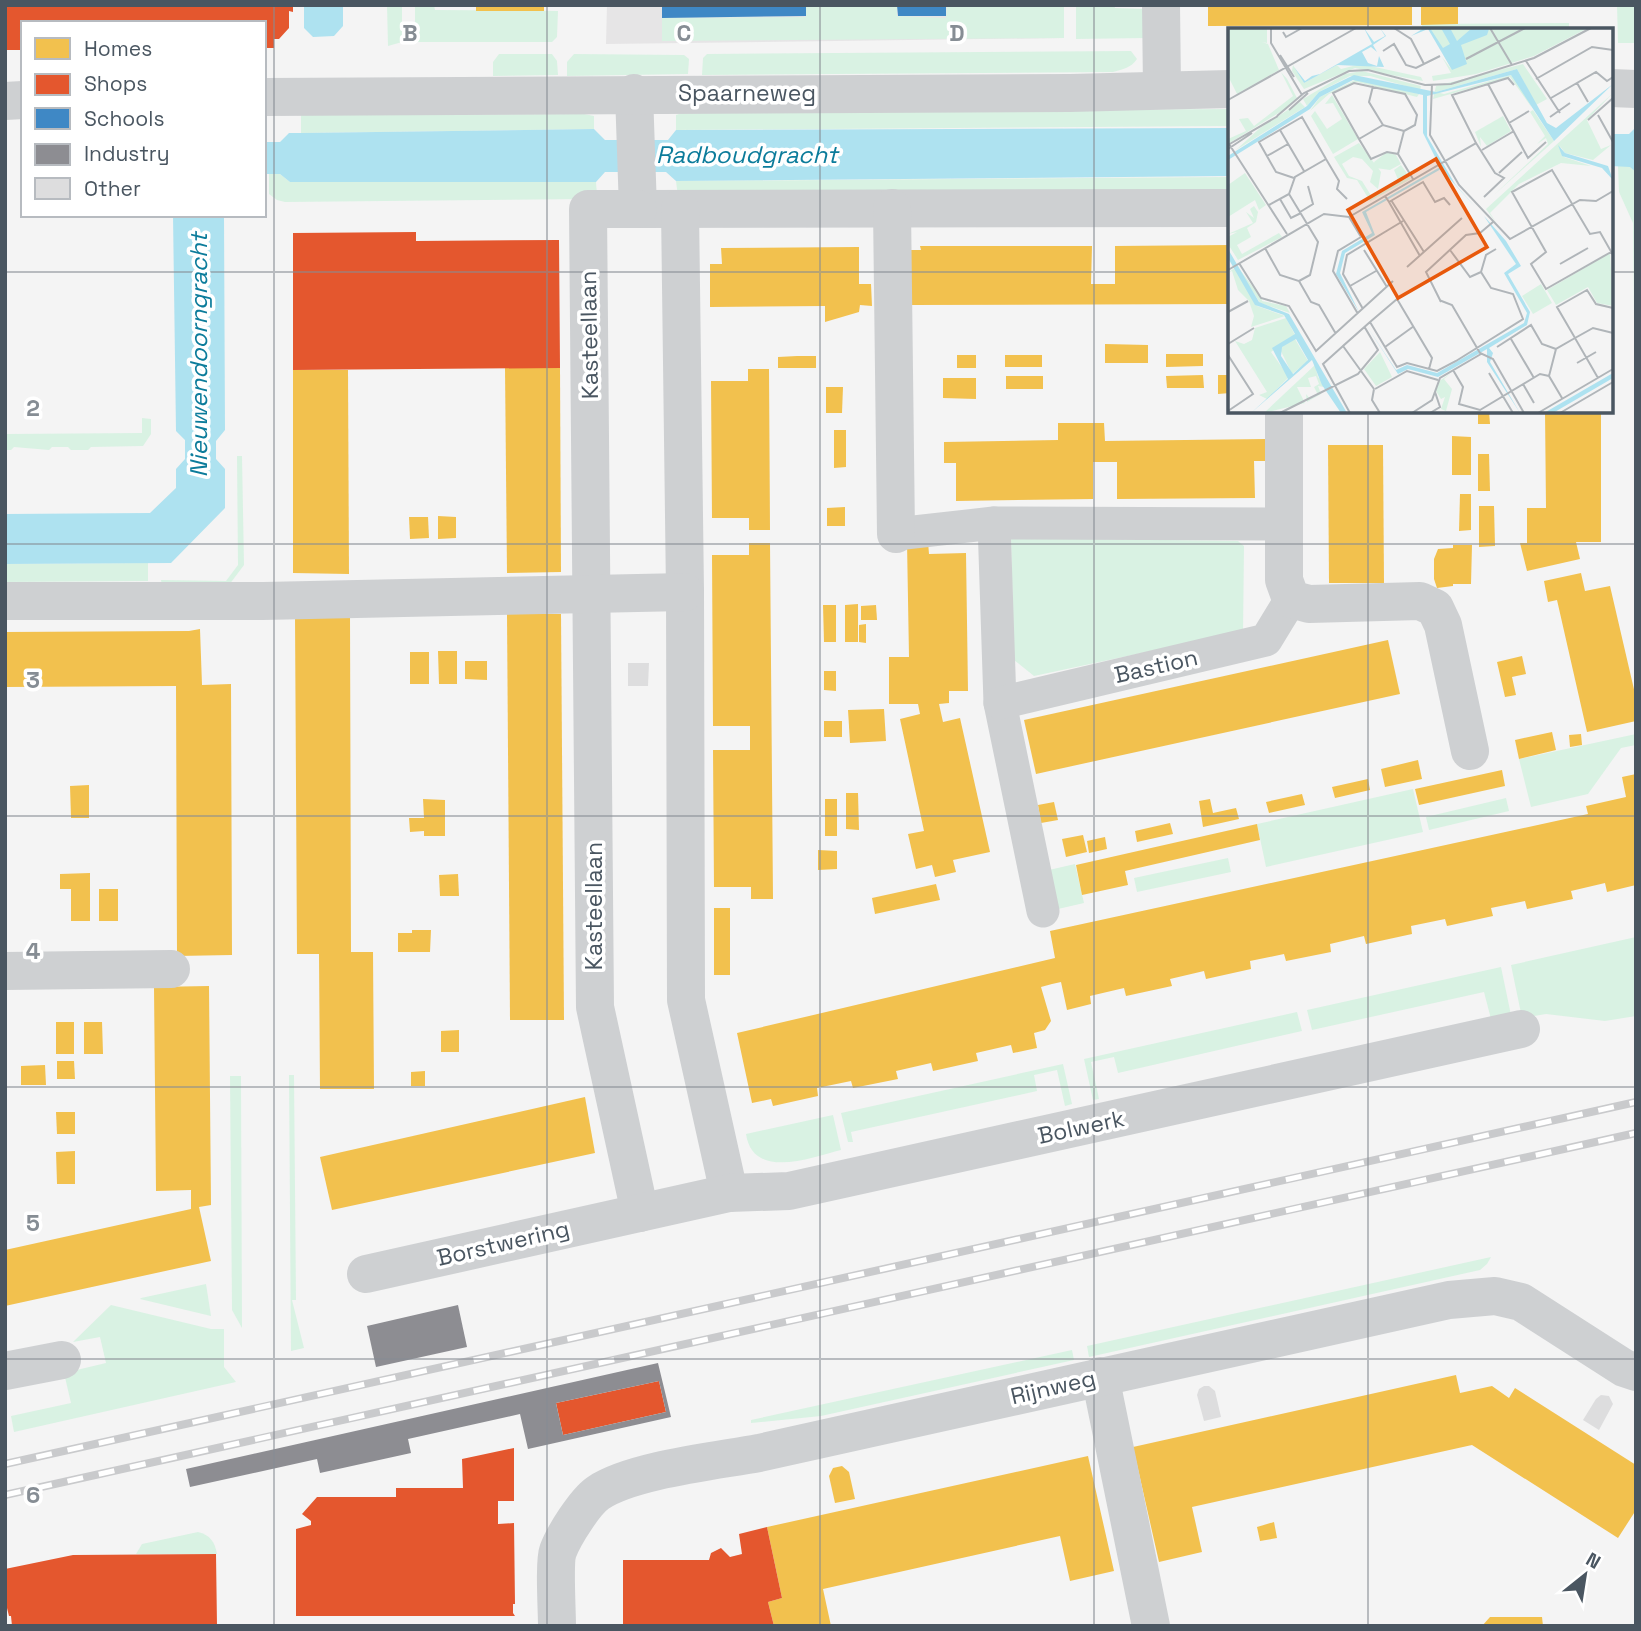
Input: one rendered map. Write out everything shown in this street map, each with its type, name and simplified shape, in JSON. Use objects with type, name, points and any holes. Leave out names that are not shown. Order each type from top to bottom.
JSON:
[{"type":"street","points":[[1161,5],[1162,89]]},
{"type":"street","points":[[1613,88],[1635,89]]},
{"type":"street","name":"Spaarneweg","points":[[266,96],[1070,93],[1228,89]]},
{"type":"street","points":[[634,93],[637,173],[680,209],[1228,208]]},
{"type":"street","name":"Kasteellaan","points":[[637,173],[588,209],[595,1007],[640,1213]]},
{"type":"street","points":[[892,208],[896,534],[994,523],[1285,524]]},
{"type":"street","points":[[680,209],[686,1000],[729,1193]]},
{"type":"street","points":[[1284,413],[1284,580],[1291,599],[1309,604],[1420,601],[1435,608],[1443,625],[1470,751]]},
{"type":"street","points":[[994,523],[1000,703],[1043,911]]},
{"type":"street","points":[[5,601],[263,600],[685,592]]},
{"type":"street","name":"Bastion","points":[[1000,703],[1266,640],[1291,599]]},
{"type":"street","points":[[5,971],[172,969]]},
{"type":"street","name":"Bolwerk","points":[[640,1213],[729,1193],[789,1191],[1521,1029]]},
{"type":"street","name":"Borstwering","points":[[366,1274],[640,1213]]},
{"type":"street","name":"Rijnweg","points":[[557,1626],[558,1552],[583,1507],[597,1494],[617,1484],[656,1472],[759,1453],[1449,1300],[1494,1296],[1521,1302],[1624,1368],[1636,1372]]},
{"type":"street","points":[[5,1371],[62,1360]]},
{"type":"street","points":[[1100,1376],[1151,1626]]},
{"type":"shaded area","points":[[607,5],[1064,5],[1064,38],[606,44]]},
{"type":"green space","points":[[387,5],[402,5],[402,42],[388,46]]},
{"type":"green space","points":[[415,5],[434,5],[435,10],[558,11],[557,37],[552,42],[415,42]]},
{"type":"green space","points":[[806,5],[897,5],[897,16],[946,18],[947,5],[1064,5],[1064,38],[662,41],[662,18],[806,17]]},
{"type":"green space","points":[[1076,5],[1114,5],[1115,8],[1145,9],[1146,38],[1076,39]]},
{"type":"green space","points":[[1617,5],[1636,5],[1636,43],[1618,43]]},
{"type":"green space","points":[[1569,23],[1569,28],[1422,28],[1422,24]]},
{"type":"green space","points":[[1131,51],[1137,59],[1135,62],[1113,72],[702,75],[703,58],[707,54]]},
{"type":"green space","points":[[499,54],[552,54],[557,61],[558,75],[493,76],[493,62]]},
{"type":"green space","points":[[574,54],[684,55],[689,59],[688,74],[567,76],[567,62]]},
{"type":"green space","points":[[1228,109],[1228,126],[676,130],[676,115],[685,112]]},
{"type":"green space","points":[[301,115],[594,116],[594,129],[301,133]]},
{"type":"green space","points":[[1618,166],[1630,166],[1636,172],[1636,515],[1633,223],[1619,192]]},
{"type":"green space","points":[[269,174],[280,174],[290,182],[596,182],[597,195],[586,199],[285,202],[269,194]]},
{"type":"green space","points":[[1228,177],[1228,195],[678,197],[676,181]]},
{"type":"green space","points":[[142,418],[151,419],[151,434],[143,446],[91,447],[88,450],[71,450],[68,447],[52,447],[49,450],[14,447],[5,450],[5,434],[142,433]]},
{"type":"green space","points":[[237,456],[242,456],[244,565],[229,585],[162,586],[161,580],[226,581],[238,565]]},
{"type":"green space","points":[[1011,538],[1238,541],[1244,546],[1243,636],[1151,651],[1034,676],[1014,660]]},
{"type":"green space","points":[[148,563],[148,581],[5,582],[5,564]]},
{"type":"green space","points":[[1636,734],[1636,745],[1621,748],[1588,794],[1531,807],[1519,759]]},
{"type":"green space","points":[[1413,789],[1423,832],[1266,867],[1257,824]]},
{"type":"green space","points":[[1506,798],[1509,811],[1429,830],[1426,817]]},
{"type":"green space","points":[[1228,858],[1231,872],[1137,892],[1134,878]]},
{"type":"green space","points":[[1075,864],[1084,903],[1058,909],[1049,870]]},
{"type":"green space","points":[[1636,937],[1636,1016],[1605,1021],[1546,1014],[1522,1018],[1511,965]]},
{"type":"green space","points":[[1501,967],[1511,1015],[1491,1019],[1484,992],[1312,1030],[1307,1010]]},
{"type":"green space","points":[[1297,1012],[1302,1031],[1118,1073],[1114,1057],[1091,1062],[1099,1099],[1093,1100],[1084,1059]]},
{"type":"green space","points":[[1063,1064],[1072,1104],[1065,1106],[1057,1070],[1034,1075],[1037,1091],[851,1132],[853,1142],[848,1142],[841,1113]]},
{"type":"green space","points":[[289,1075],[294,1075],[296,1300],[292,1300],[304,1348],[291,1351]]},
{"type":"green space","points":[[230,1076],[241,1076],[242,1328],[232,1310]]},
{"type":"green space","points":[[833,1115],[841,1150],[800,1160],[772,1162],[760,1157],[751,1148],[746,1134]]},
{"type":"green space","points":[[1491,1257],[1480,1270],[1089,1357],[1087,1346]]},
{"type":"green space","points":[[206,1284],[211,1316],[140,1299],[141,1298]]},
{"type":"green space","points":[[111,1305],[211,1329],[224,1329],[224,1367],[236,1382],[14,1432],[11,1416],[71,1403],[64,1373],[106,1363],[100,1337],[73,1342]]},
{"type":"green space","points":[[1072,1350],[1074,1360],[821,1416],[751,1423],[751,1420]]},
{"type":"green space","points":[[198,1532],[211,1540],[217,1554],[136,1554],[142,1544]]},
{"type":"water","points":[[304,5],[343,5],[343,26],[334,36],[313,37],[304,28]]},
{"type":"water","points":[[1636,127],[1636,172],[1630,167],[1613,166],[1613,134],[1629,134]]},
{"type":"water","name":"Radboudgracht","points":[[1228,128],[1228,176],[676,181],[666,172],[605,172],[596,182],[290,182],[280,174],[266,174],[266,142],[280,142],[289,133],[594,129],[605,140],[668,140],[676,130]]},
{"type":"water","name":"Nieuwendoorngracht","points":[[173,217],[224,217],[225,430],[216,441],[216,459],[225,469],[225,508],[171,563],[5,564],[5,514],[150,513],[176,488],[176,469],[185,459],[185,440],[176,431]]},
{"type":"building: Homes","points":[[476,5],[544,5],[544,11],[476,11]]},
{"type":"building: Homes","points":[[1208,5],[1412,5],[1412,25],[1208,26]]},
{"type":"building: Homes","points":[[1421,5],[1458,5],[1458,24],[1421,25]]},
{"type":"building: Homes","points":[[1228,245],[1228,304],[909,305],[909,250],[921,250],[920,246],[1092,246],[1091,284],[1115,284],[1115,246]]},
{"type":"building: Homes","points":[[859,247],[859,284],[871,284],[872,306],[860,305],[859,312],[825,322],[825,306],[710,307],[710,264],[722,264],[721,248]]},
{"type":"building: Homes","points":[[1105,344],[1148,345],[1148,363],[1105,363]]},
{"type":"building: Homes","points":[[1166,354],[1203,354],[1203,366],[1166,367]]},
{"type":"building: Homes","points":[[957,355],[976,355],[976,368],[957,368]]},
{"type":"building: Homes","points":[[1005,355],[1042,355],[1042,367],[1005,367]]},
{"type":"building: Homes","points":[[816,356],[816,368],[778,368],[778,357]]},
{"type":"building: Homes","points":[[505,368],[560,368],[561,572],[507,573]]},
{"type":"building: Homes","points":[[748,369],[769,369],[770,530],[749,530],[749,518],[712,518],[711,381],[748,381]]},
{"type":"building: Homes","points":[[293,370],[348,370],[349,574],[293,573]]},
{"type":"building: Homes","points":[[1203,375],[1204,388],[1167,388],[1166,376]]},
{"type":"building: Homes","points":[[1218,375],[1228,375],[1228,393],[1218,394]]},
{"type":"building: Homes","points":[[1006,376],[1043,376],[1043,389],[1006,389]]},
{"type":"building: Homes","points":[[943,378],[976,378],[976,399],[943,398]]},
{"type":"building: Homes","points":[[826,387],[843,387],[842,413],[826,413]]},
{"type":"building: Homes","points":[[1478,413],[1489,413],[1490,424],[1478,424]]},
{"type":"building: Homes","points":[[1545,413],[1601,413],[1601,542],[1576,542],[1580,559],[1527,571],[1520,543],[1527,543],[1527,508],[1546,508]]},
{"type":"building: Homes","points":[[1058,423],[1104,423],[1105,441],[1266,439],[1266,461],[1254,461],[1255,498],[1117,499],[1117,462],[1093,462],[1093,499],[956,501],[956,463],[944,463],[944,442],[1058,440]]},
{"type":"building: Homes","points":[[834,430],[846,430],[846,467],[834,468]]},
{"type":"building: Homes","points":[[1452,436],[1471,437],[1471,475],[1452,475]]},
{"type":"building: Homes","points":[[1328,445],[1383,445],[1384,583],[1329,583]]},
{"type":"building: Homes","points":[[1478,454],[1489,454],[1490,491],[1478,491]]},
{"type":"building: Homes","points":[[1460,494],[1471,494],[1471,530],[1459,531]]},
{"type":"building: Homes","points":[[1479,506],[1494,506],[1495,546],[1479,547]]},
{"type":"building: Homes","points":[[845,507],[845,526],[827,526],[827,508]]},
{"type":"building: Homes","points":[[438,516],[456,517],[456,538],[438,539]]},
{"type":"building: Homes","points":[[409,517],[428,517],[429,538],[410,539]]},
{"type":"building: Homes","points":[[907,542],[928,542],[929,554],[966,553],[968,691],[949,691],[949,703],[939,704],[943,722],[960,718],[990,852],[953,860],[956,872],[935,877],[932,865],[916,869],[908,834],[924,831],[900,719],[920,714],[918,704],[889,704],[889,657],[909,657]]},
{"type":"building: Homes","points":[[749,543],[770,543],[773,899],[751,899],[751,887],[714,887],[713,750],[750,750],[750,726],[713,726],[712,555],[749,555]]},
{"type":"building: Homes","points":[[1453,545],[1472,545],[1471,584],[1453,584],[1437,588],[1434,559],[1438,549],[1453,548]]},
{"type":"building: Homes","points":[[1581,573],[1585,591],[1610,586],[1636,698],[1636,721],[1587,732],[1557,600],[1548,602],[1544,581]]},
{"type":"building: Homes","points":[[858,604],[858,642],[845,642],[845,605]]},
{"type":"building: Homes","points":[[823,605],[836,605],[836,642],[824,642]]},
{"type":"building: Homes","points":[[876,605],[877,620],[861,620],[861,606]]},
{"type":"building: Homes","points":[[507,614],[561,614],[564,1020],[510,1020]]},
{"type":"building: Homes","points":[[350,615],[351,952],[373,952],[374,1089],[320,1089],[319,954],[297,954],[295,616]]},
{"type":"building: Homes","points":[[866,624],[866,643],[859,642],[859,625]]},
{"type":"building: Homes","points":[[200,629],[202,685],[231,684],[232,955],[177,956],[176,686],[5,687],[5,632]]},
{"type":"building: Homes","points":[[1388,640],[1400,694],[1036,774],[1024,720]]},
{"type":"building: Homes","points":[[438,651],[457,651],[457,684],[439,684]]},
{"type":"building: Homes","points":[[410,652],[429,652],[429,684],[410,684]]},
{"type":"building: Homes","points":[[1522,656],[1526,674],[1512,677],[1516,695],[1505,697],[1497,662]]},
{"type":"building: Homes","points":[[465,661],[487,661],[487,680],[465,679]]},
{"type":"building: Homes","points":[[824,671],[836,671],[836,691],[824,690]]},
{"type":"building: Homes","points":[[884,709],[886,741],[850,743],[848,710]]},
{"type":"building: Homes","points":[[824,721],[842,721],[842,737],[824,737]]},
{"type":"building: Homes","points":[[1552,732],[1556,750],[1519,759],[1515,740]]},
{"type":"building: Homes","points":[[1581,734],[1582,745],[1570,747],[1569,735]]},
{"type":"building: Homes","points":[[1418,760],[1422,779],[1385,787],[1381,769]]},
{"type":"building: Homes","points":[[1502,770],[1505,786],[1419,805],[1415,789]]},
{"type":"building: Homes","points":[[1636,774],[1636,885],[1607,892],[1605,883],[1571,891],[1573,899],[1527,909],[1525,901],[1491,908],[1493,916],[1447,926],[1445,919],[1411,926],[1412,934],[1366,944],[1364,936],[1330,944],[1331,952],[1286,961],[1284,954],[1250,961],[1251,969],[1206,979],[1204,971],[1170,979],[1172,986],[1126,996],[1124,988],[1090,996],[1091,1004],[1067,1010],[1061,982],[1052,984],[1041,987],[1051,1021],[1045,1030],[1034,1033],[1037,1048],[1013,1053],[1011,1045],[976,1053],[978,1061],[933,1071],[931,1063],[896,1071],[898,1079],[853,1088],[851,1081],[817,1088],[818,1096],[773,1106],[771,1099],[752,1103],[737,1033],[1055,958],[1050,931],[1588,814],[1586,806],[1626,797],[1622,777]]},
{"type":"building: Homes","points":[[1368,779],[1370,790],[1335,798],[1332,787]]},
{"type":"building: Homes","points":[[89,785],[89,818],[71,818],[70,786]]},
{"type":"building: Homes","points":[[846,793],[858,793],[859,830],[846,829]]},
{"type":"building: Homes","points":[[1302,794],[1305,805],[1269,813],[1266,802]]},
{"type":"building: Homes","points":[[423,799],[445,800],[445,836],[424,836],[424,831],[410,832],[409,818],[424,818]]},
{"type":"building: Homes","points":[[825,799],[837,799],[837,836],[825,836]]},
{"type":"building: Homes","points":[[1210,799],[1213,813],[1236,808],[1239,819],[1203,827],[1199,801]]},
{"type":"building: Homes","points":[[1054,802],[1058,820],[1041,823],[1038,805]]},
{"type":"building: Homes","points":[[1170,823],[1173,834],[1137,842],[1135,831]]},
{"type":"building: Homes","points":[[1257,824],[1260,840],[1125,871],[1128,885],[1082,895],[1076,865]]},
{"type":"building: Homes","points":[[1083,835],[1087,852],[1066,857],[1062,839]]},
{"type":"building: Homes","points":[[1105,837],[1107,849],[1089,853],[1087,841]]},
{"type":"building: Homes","points":[[818,850],[837,851],[837,869],[818,870]]},
{"type":"building: Homes","points":[[90,873],[90,921],[71,921],[71,889],[60,889],[60,874]]},
{"type":"building: Homes","points":[[458,874],[459,896],[440,896],[439,875]]},
{"type":"building: Homes","points":[[936,884],[940,900],[875,914],[872,898]]},
{"type":"building: Homes","points":[[99,889],[118,889],[118,921],[99,921]]},
{"type":"building: Homes","points":[[714,908],[730,908],[730,975],[714,975]]},
{"type":"building: Homes","points":[[412,930],[431,930],[430,952],[398,952],[398,933],[412,933]]},
{"type":"building: Homes","points":[[209,986],[211,1205],[199,1207],[211,1261],[5,1306],[5,1250],[191,1209],[191,1190],[156,1191],[154,987]]},
{"type":"building: Homes","points":[[56,1022],[74,1022],[74,1054],[56,1054]]},
{"type":"building: Homes","points":[[84,1022],[102,1022],[103,1054],[84,1054]]},
{"type":"building: Homes","points":[[459,1030],[459,1052],[441,1052],[441,1031]]},
{"type":"building: Homes","points":[[57,1061],[74,1061],[75,1079],[57,1079]]},
{"type":"building: Homes","points":[[45,1065],[46,1085],[21,1085],[21,1066]]},
{"type":"building: Homes","points":[[425,1071],[425,1086],[411,1086],[411,1072]]},
{"type":"building: Homes","points":[[585,1097],[595,1153],[332,1210],[320,1157]]},
{"type":"building: Homes","points":[[56,1112],[75,1112],[75,1134],[57,1134]]},
{"type":"building: Homes","points":[[75,1151],[75,1184],[57,1184],[56,1152]]},
{"type":"building: Homes","points":[[1456,1375],[1460,1393],[1492,1386],[1509,1398],[1515,1388],[1636,1465],[1636,1510],[1618,1538],[1472,1445],[1192,1507],[1202,1552],[1159,1562],[1133,1447]]},
{"type":"building: Homes","points":[[1088,1456],[1114,1571],[1070,1581],[1060,1536],[823,1589],[831,1626],[774,1626],[768,1602],[782,1598],[767,1527]]},
{"type":"building: Homes","points":[[842,1466],[849,1472],[855,1499],[835,1503],[829,1476],[833,1468]]},
{"type":"building: Homes","points":[[1274,1522],[1277,1538],[1260,1541],[1257,1527]]},
{"type":"building: Homes","points":[[1490,1617],[1542,1617],[1543,1626],[1482,1626]]},
{"type":"building: Shops","points":[[5,5],[293,5],[293,12],[289,11],[289,28],[279,39],[274,39],[274,48],[266,48],[266,21],[21,21],[21,50],[5,50]]},
{"type":"building: Shops","points":[[416,232],[416,241],[559,240],[560,368],[293,370],[293,233]]},
{"type":"building: Shops","points":[[659,1381],[666,1412],[563,1435],[556,1403]]},
{"type":"building: Shops","points":[[514,1448],[514,1501],[498,1501],[498,1524],[514,1523],[515,1616],[296,1616],[296,1529],[311,1525],[311,1521],[302,1514],[317,1497],[396,1497],[396,1488],[463,1488],[462,1459]]},
{"type":"building: Shops","points":[[767,1527],[782,1598],[768,1602],[774,1626],[623,1626],[623,1560],[709,1560],[711,1553],[721,1548],[730,1557],[742,1554],[739,1534]]},
{"type":"building: Shops","points":[[216,1554],[217,1626],[12,1626],[5,1600],[5,1569],[73,1555]]},
{"type":"building: Schools","points":[[662,5],[806,5],[806,16],[662,18]]},
{"type":"building: Schools","points":[[897,5],[946,5],[946,16],[898,16]]},
{"type":"building: Industry","points":[[458,1305],[467,1347],[376,1367],[367,1326]]},
{"type":"building: Industry","points":[[658,1363],[671,1417],[528,1449],[520,1414],[408,1439],[411,1453],[320,1473],[317,1459],[190,1487],[186,1469]],"holes":[[[659,1381],[666,1412],[563,1435],[556,1403]]]},
{"type":"building: Other","points":[[628,663],[649,663],[648,686],[628,686]]},
{"type":"building: Other","points":[[1204,1386],[1215,1391],[1221,1417],[1204,1421],[1197,1395],[1199,1389]]},
{"type":"building: Other","points":[[1601,1395],[1609,1396],[1613,1404],[1599,1430],[1583,1420]]},
{"type":"railway","points":[[5,1464],[1636,1102]]},
{"type":"railway","points":[[5,1495],[1636,1133]]}]
